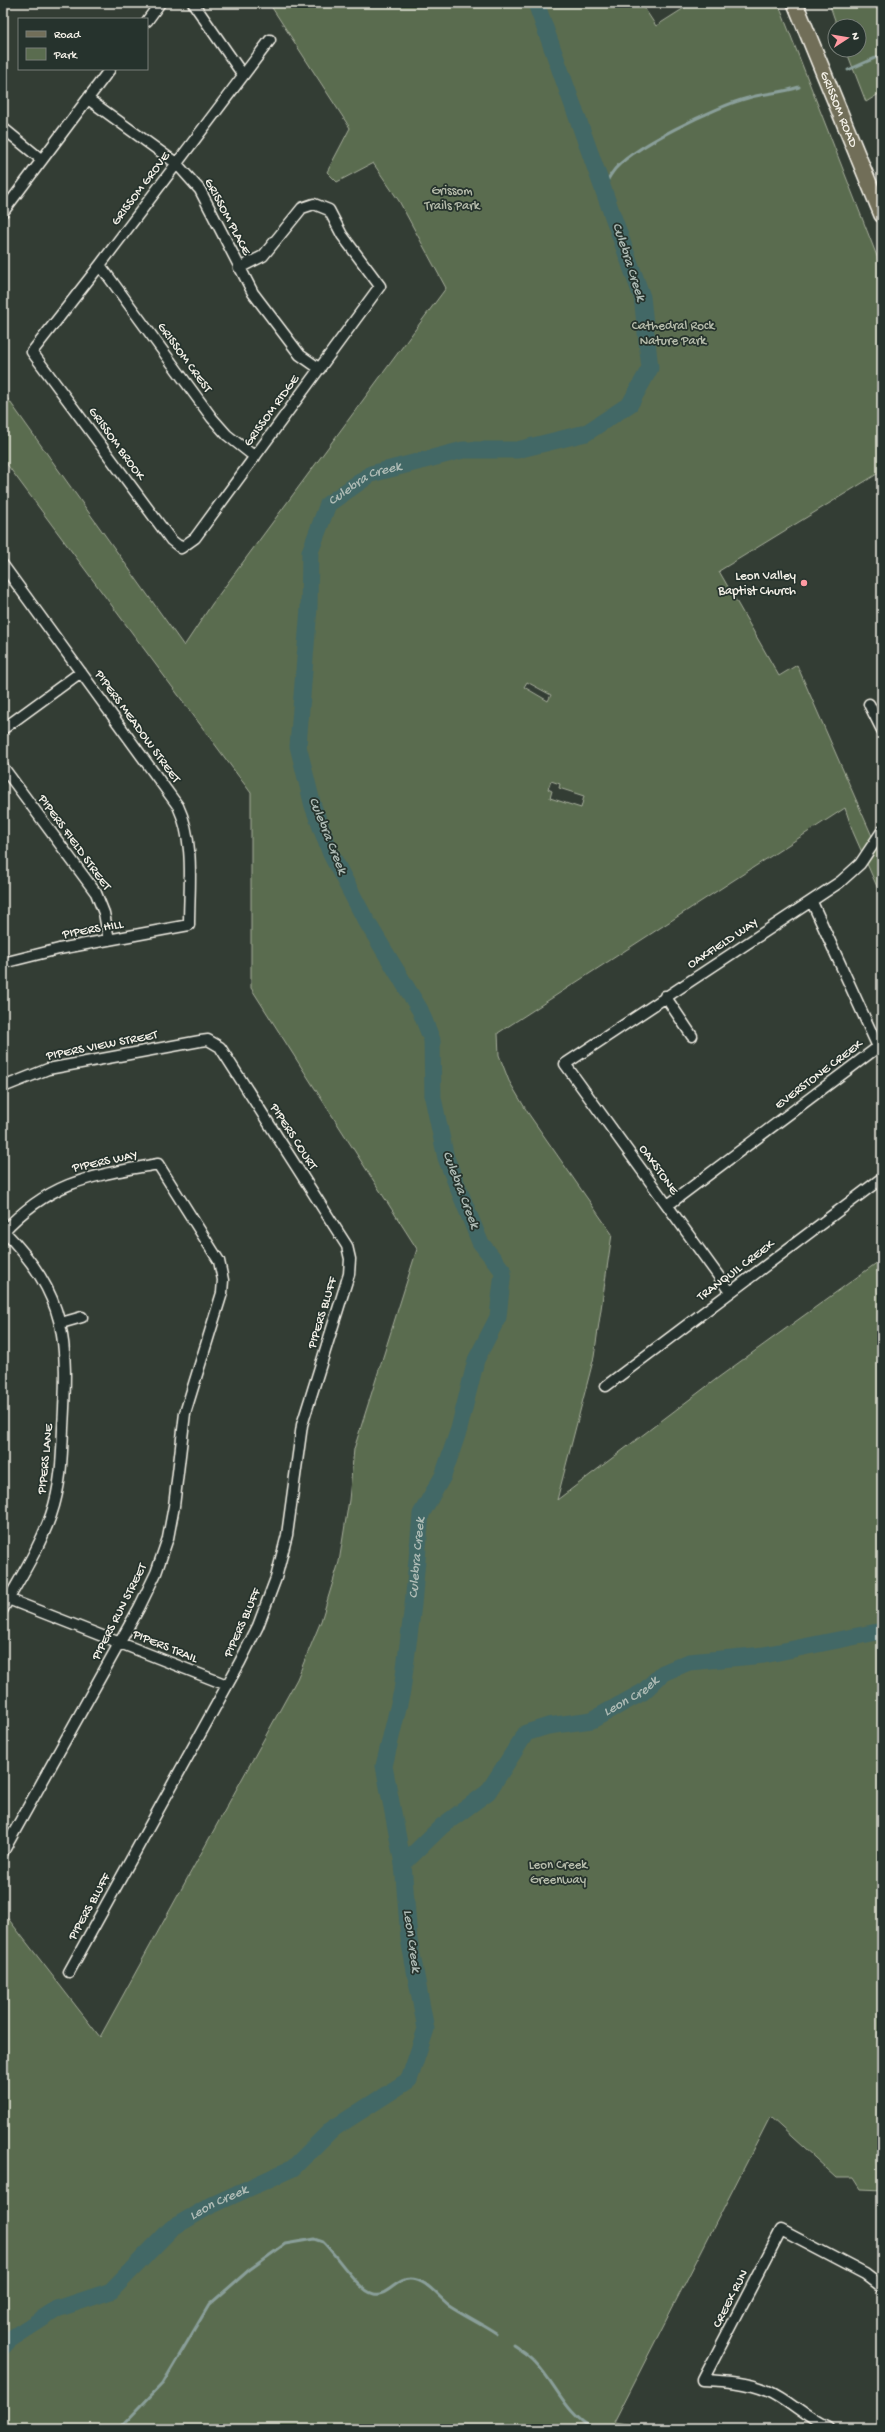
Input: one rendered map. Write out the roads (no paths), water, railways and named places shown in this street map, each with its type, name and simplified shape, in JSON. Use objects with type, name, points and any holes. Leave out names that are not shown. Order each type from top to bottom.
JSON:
[{"type":"main road","name":"GRISSOM ROAD","points":[[795,3],[882,215]]},
{"type":"street","points":[[148,20],[160,3]]},
{"type":"street","points":[[193,3],[243,75]]},
{"type":"street","name":"GRISSOM GROVE","points":[[32,352],[100,266],[270,40]]},
{"type":"street","points":[[3,212],[109,70]]},
{"type":"street","name":"GRISSOM PLACE","points":[[88,99],[176,163],[200,190],[253,293],[300,355],[320,369]]},
{"type":"street","points":[[3,128],[42,160]]},
{"type":"street","name":"GRISSOM RIDGE","points":[[181,548],[195,538],[380,286],[342,235],[329,210],[314,204],[302,208],[263,256],[239,268]]},
{"type":"street","name":"GRISSOM CREST","points":[[100,266],[212,418],[227,435],[255,457]]},
{"type":"street","name":"GRISSOM BROOK","points":[[32,352],[170,540],[181,548]]},
{"type":"street","name":"PIPERS MEADOW STREET","points":[[3,565],[173,798],[182,814],[188,841],[189,925]]},
{"type":"street","points":[[3,730],[81,672]]},
{"type":"street","points":[[869,704],[882,730]]},
{"type":"street","name":"PIPERS FIELD STREET","points":[[3,767],[96,893],[104,913],[109,940]]},
{"type":"street","name":"OAKFIELD WAY","points":[[565,1064],[665,996],[812,902],[860,864],[882,832]]},
{"type":"street","name":"EVERSTONE CREEK","points":[[668,1205],[878,1047],[812,902]]},
{"type":"street","name":"PIPERS HILL","points":[[3,963],[109,940],[189,925]]},
{"type":"street","points":[[665,996],[692,1036]]},
{"type":"street","name":"PIPERS VIEW STREET","points":[[3,1087],[29,1075],[55,1068],[208,1040]]},
{"type":"street","name":"PIPERS COURT","points":[[208,1040],[220,1047],[347,1246],[348,1253]]},
{"type":"street","name":"OAKSTONE","points":[[565,1064],[730,1292]]},
{"type":"street","name":"PIPERS WAY","points":[[3,1231],[35,1202],[63,1186],[95,1175],[158,1164],[219,1261],[222,1270]]},
{"type":"street","name":"TRANQUIL CREEK","points":[[606,1386],[882,1178]]},
{"type":"street","name":"PIPERS LANE","points":[[3,1231],[21,1249],[43,1281],[61,1324],[66,1370],[61,1467],[52,1513],[35,1555],[6,1598],[3,1609]]},
{"type":"street","name":"PIPERS BLUFF","points":[[69,1972],[258,1626],[276,1578],[287,1535],[302,1425],[349,1274],[348,1253]]},
{"type":"street","name":"PIPERS RUN STREET","points":[[3,1852],[152,1580],[168,1538],[174,1506],[185,1413],[222,1293],[222,1270]]},
{"type":"street","points":[[61,1324],[82,1317]]},
{"type":"street","name":"PIPERS TRAIL","points":[[6,1598],[227,1685]]},
{"type":"street","name":"CREEK RUN","points":[[829,2429],[802,2415],[769,2391],[752,2385],[703,2380],[781,2230],[865,2274],[882,2287]]},
{"type":"waterway","name":"Culebra Creek","points":[[3,2347],[9,2340],[57,2309],[111,2291],[172,2228],[210,2206],[293,2168],[331,2130],[409,2080],[426,2029],[409,1939],[403,1864],[384,1766],[402,1691],[413,1605],[421,1514],[443,1476],[459,1429],[476,1360],[498,1317],[503,1271],[480,1242],[446,1158],[433,1098],[432,1040],[420,1010],[364,917],[331,854],[313,806],[298,746],[309,608],[310,552],[328,504],[371,474],[463,450],[517,450],[586,433],[630,404],[650,368],[642,297],[536,3]]},
{"type":"waterway","points":[[848,70],[882,55]]},
{"type":"waterway","points":[[602,192],[611,175],[621,163],[636,152],[675,129],[696,118],[734,102],[754,96],[786,91],[799,87]]},
{"type":"waterway","name":"Leon Creek","points":[[403,1864],[442,1826],[488,1792],[526,1733],[548,1726],[592,1720],[643,1692],[663,1673],[689,1662],[764,1655],[882,1631]]},
{"type":"waterway","points":[[119,2429],[163,2383],[209,2305],[249,2270],[285,2244],[314,2239],[323,2242],[354,2280],[368,2292],[374,2294],[383,2293],[404,2280],[415,2279],[421,2281],[449,2305],[496,2333]]},
{"type":"waterway","points":[[513,2345],[533,2359],[568,2407],[584,2423],[594,2429]]},
{"type":"place","name":"Leon Valley Baptist Church","points":[[804,583]]},
{"type":"park label","name":"Grissom Trails Park","points":[[452,198]]},
{"type":"park label","name":"Cathedral Rock Nature Park","points":[[673,334]]},
{"type":"park label","name":"Leon Creek Greenway","points":[[558,1872]]}]
